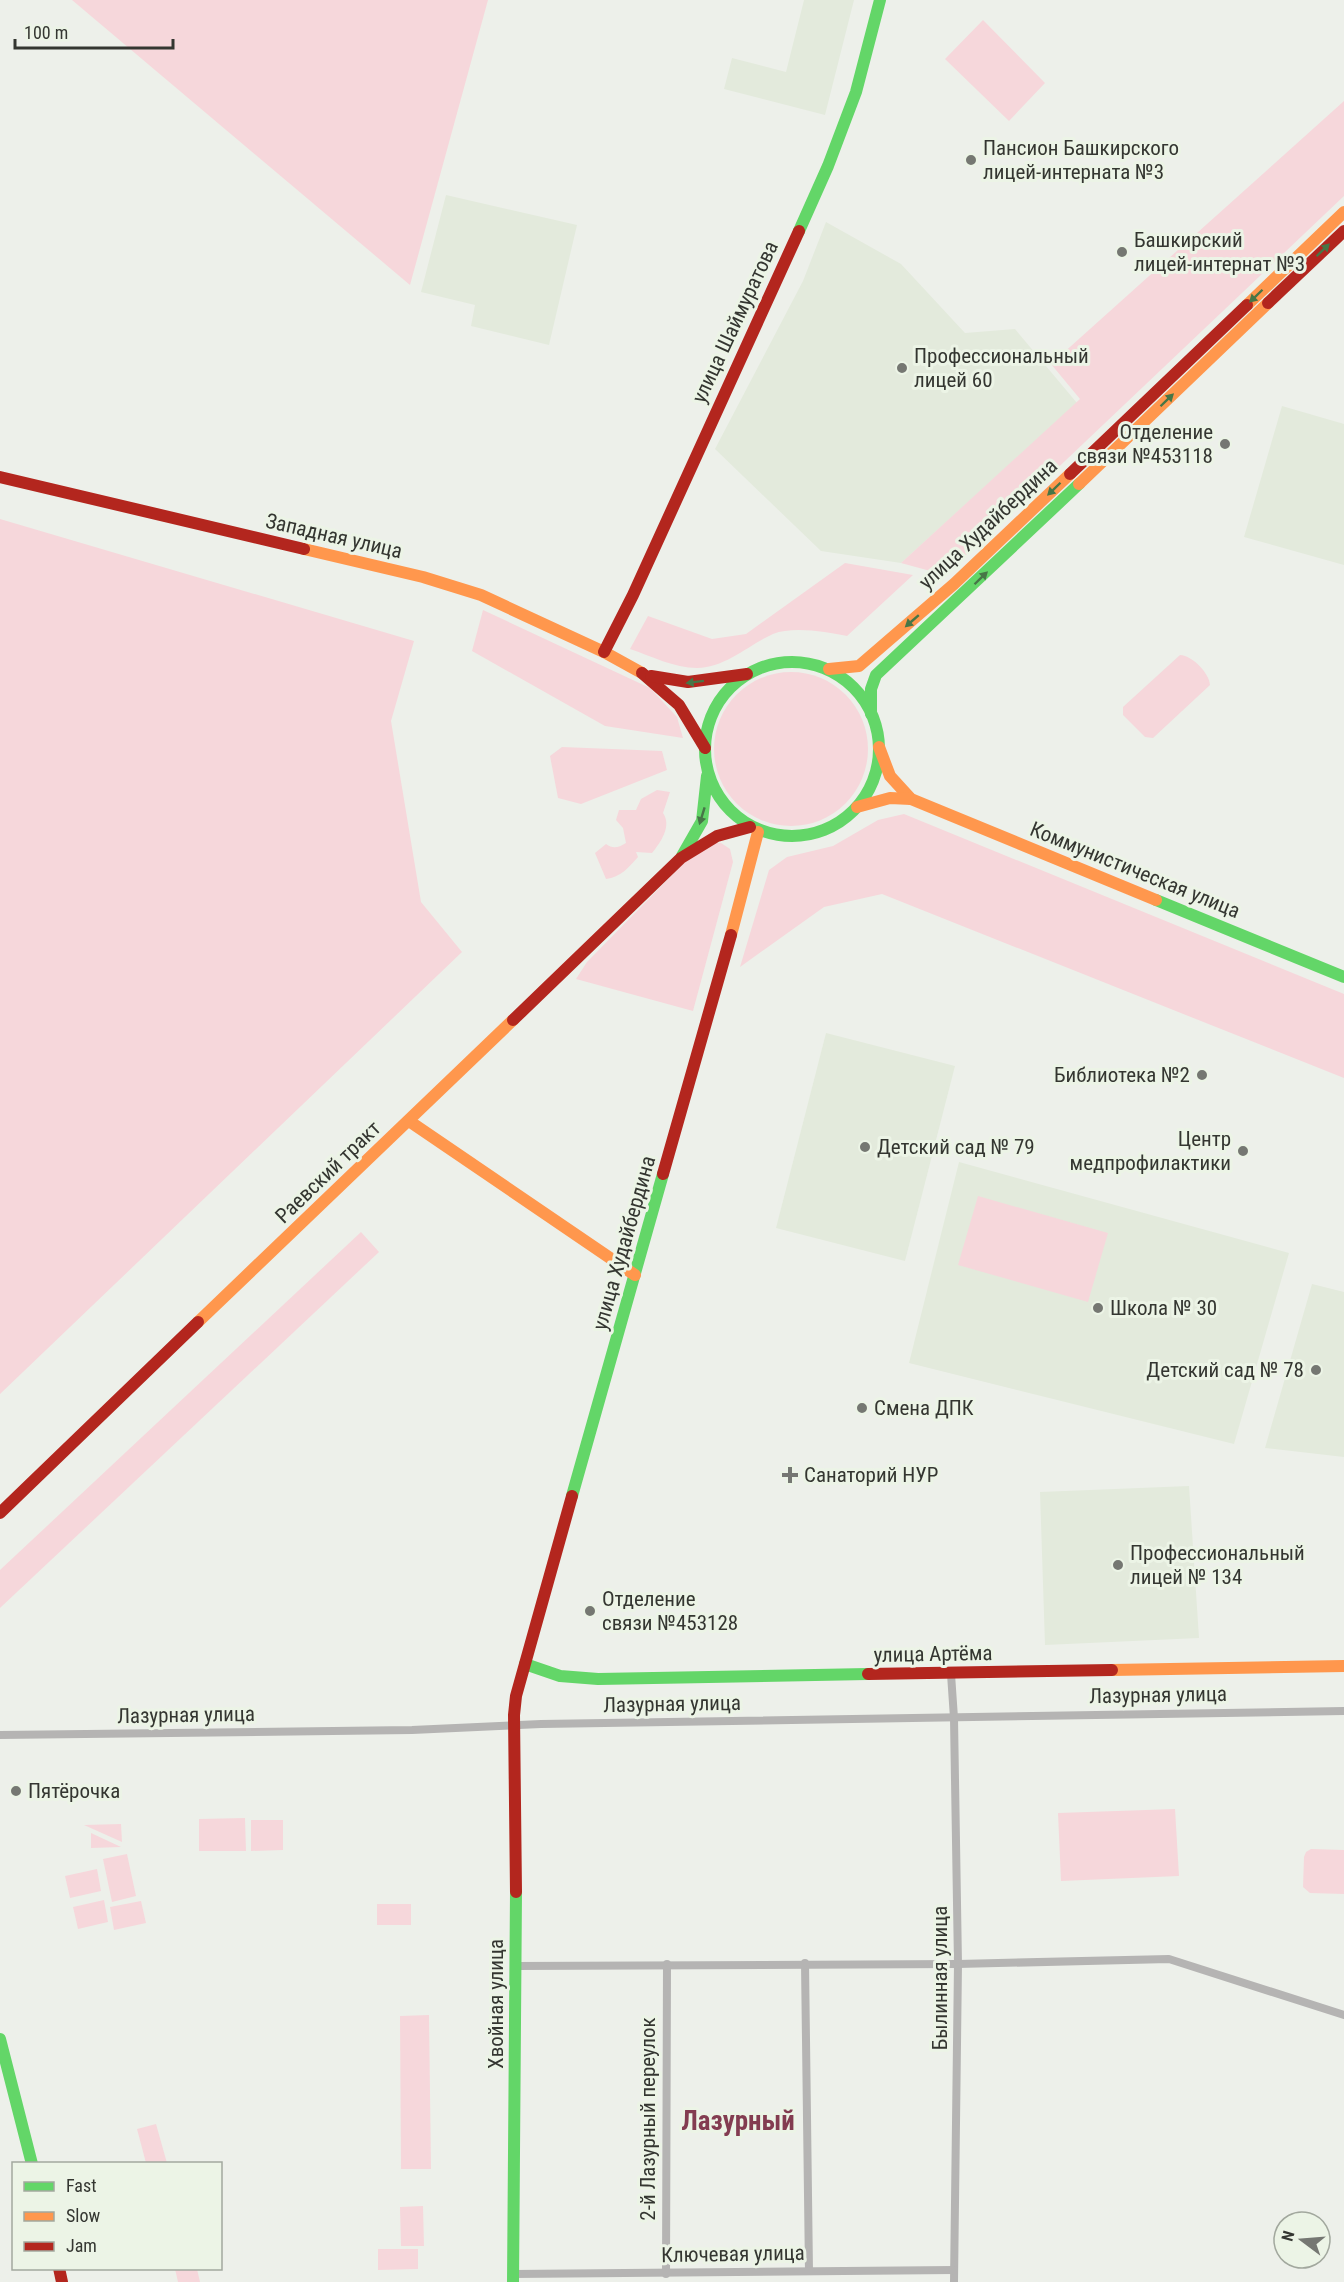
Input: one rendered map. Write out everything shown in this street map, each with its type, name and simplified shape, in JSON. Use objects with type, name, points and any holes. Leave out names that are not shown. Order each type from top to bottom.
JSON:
[{"type":"main road","name":"улица Шаймуратова","points":[[603,652],[633,595],[828,166],[856,92],[879,0]]},
{"type":"main road","name":"улица Худайбердина","points":[[829,669],[859,666],[954,584],[1344,212]]},
{"type":"main road","name":"улица Худайбердина","points":[[871,714],[869,693],[876,675],[963,595],[1344,231]]},
{"type":"main road","name":"Западная улица","points":[[0,477],[412,574],[470,590],[603,652],[644,674],[669,682],[689,683],[747,674]]},
{"type":"main road","points":[[804,663],[829,669],[846,680],[858,692],[871,714],[879,747],[876,772],[869,790],[857,807],[840,822],[821,831],[783,838],[754,830],[729,810],[717,794],[707,770],[706,734],[717,704],[730,687],[747,674],[770,664],[804,663]]},
{"type":"main road","name":"Западная улица","points":[[644,674],[679,705],[705,748]]},
{"type":"main road","name":"Коммунистическая улица","points":[[879,747],[886,771],[896,786],[911,799],[1344,976]]},
{"type":"main road","name":"Раевский тракт","points":[[681,858],[702,820],[707,770]]},
{"type":"main road","name":"Коммунистическая улица","points":[[857,807],[874,800],[911,799]]},
{"type":"main road","name":"улица Худайбердина","points":[[514,1726],[516,1696],[714,999],[754,830]]},
{"type":"main road","name":"Раевский тракт","points":[[0,1513],[681,858],[717,836],[754,830]]},
{"type":"main road","points":[[409,1121],[635,1275]]},
{"type":"main road","name":"улица Артёма","points":[[525,1664],[545,1673],[598,1679],[1344,1666]]},
{"type":"main road","name":"Хвойная улица","points":[[513,2278],[516,1836],[514,1726]]},
{"type":"main road","points":[[0,2039],[32,2162]]},
{"type":"street","name":"Былинная улица","points":[[951,1674],[954,1718],[958,1964],[954,2282]]},
{"type":"street","name":"Лазурная улица","points":[[0,1735],[412,1730],[514,1726],[1344,1711]]},
{"type":"street","points":[[515,1966],[958,1964],[1169,1959],[1344,2015]]},
{"type":"street","points":[[805,1963],[809,2271]]},
{"type":"street","name":"2-й Лазурный переулок","points":[[666,2274],[667,1964]]},
{"type":"street","name":"Ключевая улица","points":[[513,2278],[954,2270]]},
{"type":"shaded area","points":[[72,0],[488,0],[410,285]]},
{"type":"shaded area","points":[[804,0],[854,0],[825,115],[724,89],[732,58],[786,72]]},
{"type":"shaded area","points":[[983,20],[1045,83],[1009,121],[945,59]]},
{"type":"shaded area","points":[[1344,101],[1344,196],[945,575],[901,563],[1080,399],[1051,364]]},
{"type":"shaded area","points":[[446,195],[577,225],[549,345],[471,326],[475,305],[421,292]]},
{"type":"shaded area","name":"Профессиональный лицей 60","points":[[826,222],[901,264],[965,333],[1015,329],[1077,403],[901,563],[821,551],[715,449],[803,281]]},
{"type":"shaded area","points":[[1282,406],[1344,424],[1344,565],[1244,537]]},
{"type":"shaded area","points":[[0,519],[414,641],[391,721],[421,902],[462,952],[0,1394]]},
{"type":"shaded area","points":[[845,563],[913,575],[847,636],[810,630],[790,630],[773,634],[728,660],[697,668],[671,664],[630,649],[648,616],[712,639],[746,634]]},
{"type":"shaded area","points":[[483,610],[650,688],[677,717],[683,738],[605,726],[472,651]]},
{"type":"shaded area","points":[[1180,655],[1190,658],[1200,666],[1207,675],[1210,685],[1153,738],[1145,737],[1123,715],[1123,707]]},
{"type":"shaded area","points":[[791,672],[806,673],[821,678],[846,694],[862,719],[867,734],[867,764],[862,779],[846,804],[821,820],[806,825],[791,826],[776,825],[761,820],[736,804],[720,779],[715,764],[714,749],[715,734],[720,719],[736,694],[761,678],[776,673]]},
{"type":"shaded area","points":[[562,747],[662,751],[667,770],[581,804],[558,798],[550,756]]},
{"type":"shaded area","points":[[657,790],[670,792],[663,813],[666,828],[662,839],[652,853],[636,852],[638,857],[627,868],[620,874],[606,879],[595,853],[606,844],[616,847],[626,843],[623,828],[616,820],[619,810],[636,810],[641,799]]},
{"type":"shaded area","points":[[904,814],[1344,994],[1344,1078],[882,894],[824,907],[740,967],[769,870],[787,857],[833,846],[878,820]]},
{"type":"shaded area","points":[[715,843],[721,843],[730,849],[733,862],[693,1011],[576,979],[587,962],[686,861]]},
{"type":"shaded area","name":"Детский сад № 79","points":[[826,1033],[955,1066],[905,1261],[776,1228]]},
{"type":"shaded area","name":"Школа № 30","points":[[959,1162],[1289,1253],[1234,1444],[909,1363]]},
{"type":"shaded area","points":[[978,1196],[1108,1233],[1088,1302],[958,1265]]},
{"type":"shaded area","points":[[361,1232],[379,1252],[0,1608],[0,1570]]},
{"type":"shaded area","name":"Детский сад № 78","points":[[1312,1284],[1344,1292],[1344,1457],[1265,1448]]},
{"type":"shaded area","name":"Профессиональный лицей № 134","points":[[1189,1486],[1199,1638],[1045,1645],[1040,1492]]},
{"type":"shaded area","points":[[1175,1809],[1179,1876],[1061,1881],[1058,1813]]},
{"type":"shaded area","points":[[245,1818],[246,1851],[199,1851],[199,1819]]},
{"type":"shaded area","points":[[251,1820],[283,1820],[283,1850],[251,1851]]},
{"type":"shaded area","points":[[121,1824],[122,1842],[84,1825]]},
{"type":"shaded area","points":[[91,1833],[121,1847],[91,1848]]},
{"type":"shaded area","points":[[1311,1849],[1344,1850],[1344,1894],[1310,1893],[1303,1887],[1304,1857]]},
{"type":"shaded area","points":[[127,1854],[136,1896],[112,1902],[103,1859]]},
{"type":"shaded area","points":[[97,1869],[101,1891],[70,1898],[65,1876]]},
{"type":"shaded area","points":[[104,1900],[108,1922],[78,1929],[73,1907]]},
{"type":"shaded area","points":[[141,1901],[146,1923],[114,1930],[110,1907]]},
{"type":"shaded area","points":[[377,1904],[411,1904],[411,1925],[377,1925]]},
{"type":"shaded area","points":[[429,2015],[431,2169],[401,2169],[400,2016]]},
{"type":"shaded area","points":[[156,2124],[167,2162],[146,2162],[137,2129]]},
{"type":"shaded area","points":[[423,2206],[424,2246],[401,2246],[400,2207]]},
{"type":"shaded area","points":[[378,2249],[418,2249],[418,2269],[378,2270]]},
{"type":"shaded area","points":[[175,2270],[197,2270],[200,2282],[178,2282]]},
{"type":"traffic: fast","points":[[799,231],[828,166],[856,92],[880,0]]},
{"type":"traffic: fast","points":[[871,714],[871,689],[876,675],[1079,484]]},
{"type":"traffic: fast","points":[[792,662],[825,669],[854,687],[872,716],[879,749],[872,782],[854,811],[825,829],[792,836],[759,829],[730,811],[712,782],[705,749],[712,716],[730,687],[759,669],[792,662]]},
{"type":"traffic: fast","points":[[682,856],[702,821],[707,776]]},
{"type":"traffic: fast","points":[[1156,900],[1344,977]]},
{"type":"traffic: fast","points":[[572,1496],[663,1174]]},
{"type":"traffic: fast","points":[[525,1664],[560,1676],[598,1679],[868,1674]]},
{"type":"traffic: fast","points":[[513,2282],[516,1892]]},
{"type":"traffic: fast","points":[[0,2039],[31,2162]]},
{"type":"traffic: slow","points":[[1247,305],[1344,212]]},
{"type":"traffic: slow","points":[[1079,484],[1268,303]]},
{"type":"traffic: slow","points":[[829,669],[859,666],[954,584],[1070,474]]},
{"type":"traffic: slow","points":[[304,549],[423,577],[481,595],[604,652],[642,673]]},
{"type":"traffic: slow","points":[[879,747],[890,776],[911,799],[1156,900]]},
{"type":"traffic: slow","points":[[857,807],[890,798],[911,799]]},
{"type":"traffic: slow","points":[[731,935],[758,832]]},
{"type":"traffic: slow","points":[[198,1322],[513,1020]]},
{"type":"traffic: slow","points":[[409,1121],[635,1275]]},
{"type":"traffic: slow","points":[[1112,1670],[1344,1666]]},
{"type":"traffic: jam","points":[[604,652],[633,595],[799,231]]},
{"type":"traffic: jam","points":[[1268,303],[1344,231]]},
{"type":"traffic: jam","points":[[1070,474],[1247,305]]},
{"type":"traffic: jam","points":[[0,477],[304,549]]},
{"type":"traffic: jam","points":[[642,673],[679,705],[705,748]]},
{"type":"traffic: jam","points":[[651,676],[688,682],[747,674]]},
{"type":"traffic: jam","points":[[513,1020],[681,858],[717,836],[750,827]]},
{"type":"traffic: jam","points":[[663,1174],[731,935]]},
{"type":"traffic: jam","points":[[0,1513],[198,1322]]},
{"type":"traffic: jam","points":[[516,1892],[514,1715],[516,1696],[572,1496]]},
{"type":"traffic: jam","points":[[868,1674],[1112,1670]]},
{"type":"traffic: jam","points":[[59,2270],[62,2282]]},
{"type":"place","name":"Пансион Башкирского лицей-интерната №3","points":[[971,160]]},
{"type":"place","name":"Башкирский лицей-интернат №3","points":[[1122,252]]},
{"type":"place","name":"Профессиональный лицей 60","points":[[902,368]]},
{"type":"place","name":"Отделение связи №453118","points":[[1225,444]]},
{"type":"place","name":"Библиотека №2","points":[[1202,1075]]},
{"type":"place","name":"Детский сад № 79","points":[[865,1147]]},
{"type":"place","name":"Центр медпрофилактики","points":[[1243,1151]]},
{"type":"place","name":"Школа № 30","points":[[1098,1308]]},
{"type":"place","name":"Детский сад № 78","points":[[1316,1370]]},
{"type":"place","name":"Смена ДПК","points":[[862,1408]]},
{"type":"place","name":"Санаторий НУР","points":[[790,1475]]},
{"type":"place","name":"Профессиональный лицей № 134","points":[[1118,1565]]},
{"type":"place","name":"Отделение связи №453128","points":[[590,1611]]},
{"type":"place","name":"Пятёрочка","points":[[16,1791]]},
{"type":"district","name":"Лазурный","points":[[738,2121]]}]
